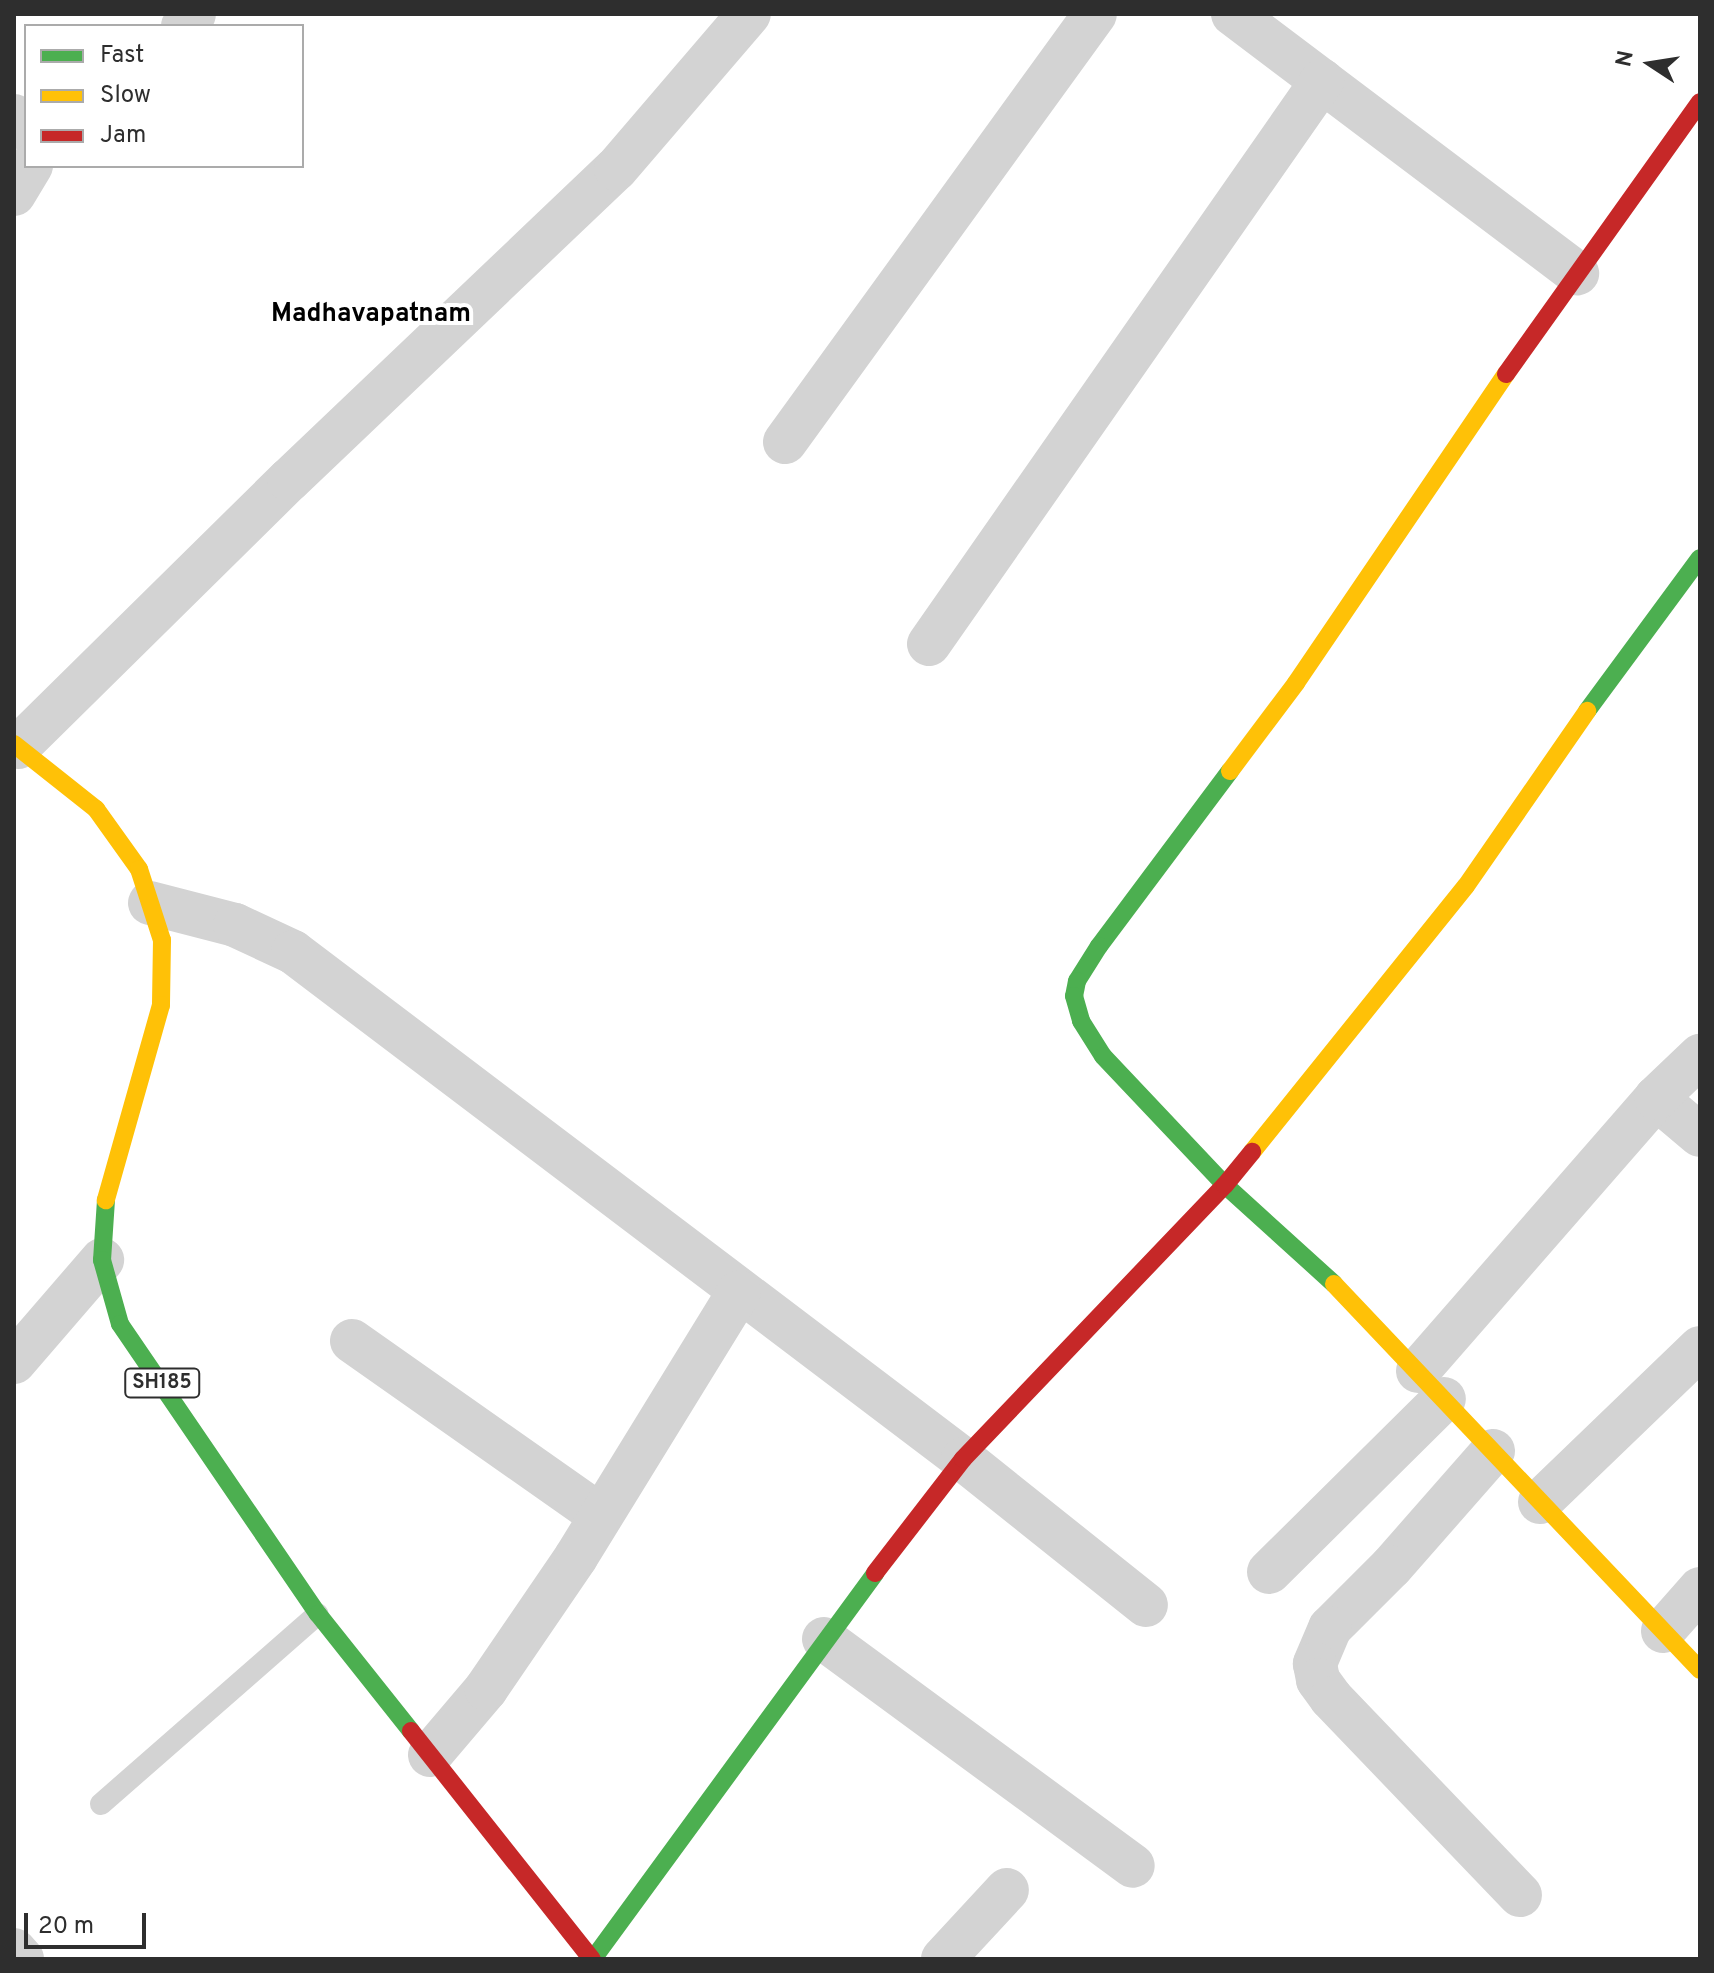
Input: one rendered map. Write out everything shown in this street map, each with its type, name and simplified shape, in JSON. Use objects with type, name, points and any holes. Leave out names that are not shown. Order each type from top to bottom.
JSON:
[{"type":"street","points":[[16,745],[616,169],[749,14]]},
{"type":"street","points":[[785,442],[1095,14]]},
{"type":"street","points":[[1233,14],[1577,273]]},
{"type":"street","points":[[929,644],[1322,81]]},
{"type":"street","points":[[1699,105],[1577,273],[1296,683],[1099,946],[1077,981],[1074,996],[1081,1021],[1103,1056],[1225,1185],[1338,1287],[1700,1670]]},
{"type":"street","points":[[14,194],[30,168]]},
{"type":"street","points":[[593,1959],[824,1639],[963,1459],[1225,1185],[1466,886],[1632,647],[1700,558]]},
{"type":"street","name":"SH185","points":[[16,745],[96,809],[139,869],[162,940],[161,1005],[103,1212],[102,1260],[120,1324],[318,1614],[593,1959]]},
{"type":"street","points":[[150,903],[235,925],[293,952],[963,1459],[1146,1605]]},
{"type":"street","points":[[1269,1572],[1431,1385],[1656,1098],[1700,1056]]},
{"type":"street","points":[[1656,1098],[1700,1135]]},
{"type":"street","points":[[14,1362],[102,1260]]},
{"type":"street","points":[[430,1755],[486,1689],[601,1516],[739,1292]]},
{"type":"street","points":[[352,1341],[601,1516]]},
{"type":"street","points":[[1540,1502],[1700,1348]]},
{"type":"street","points":[[1493,1451],[1391,1567],[1330,1628],[1315,1664],[1318,1680],[1331,1698],[1520,1895]]},
{"type":"street","points":[[1663,1631],[1700,1589]]},
{"type":"street","points":[[824,1639],[1133,1866]]},
{"type":"street","points":[[943,1959],[1007,1890]]},
{"type":"street","points":[[14,1950],[22,1959]]},
{"type":"lane","points":[[101,1804],[318,1614]]},
{"type":"traffic: fast","points":[[1587,711],[1700,558]]},
{"type":"traffic: fast","points":[[1230,771],[1099,946],[1077,981],[1074,996],[1081,1021],[1103,1056],[1225,1185],[1334,1284]]},
{"type":"traffic: fast","points":[[106,1200],[102,1260],[120,1324],[318,1614],[411,1731]]},
{"type":"traffic: fast","points":[[593,1959],[875,1573]]},
{"type":"traffic: slow","points":[[1230,771],[1296,683],[1506,374]]},
{"type":"traffic: slow","points":[[1252,1152],[1466,886],[1587,711]]},
{"type":"traffic: slow","points":[[14,744],[96,809],[139,869],[162,940],[161,1005],[106,1200]]},
{"type":"traffic: slow","points":[[1334,1284],[1700,1670]]},
{"type":"traffic: jam","points":[[1506,374],[1700,102]]},
{"type":"traffic: jam","points":[[875,1573],[963,1459],[1225,1185],[1252,1152]]},
{"type":"traffic: jam","points":[[411,1731],[592,1959]]},
{"type":"district","name":"Madhavapatnam","points":[[371,315]]}]
